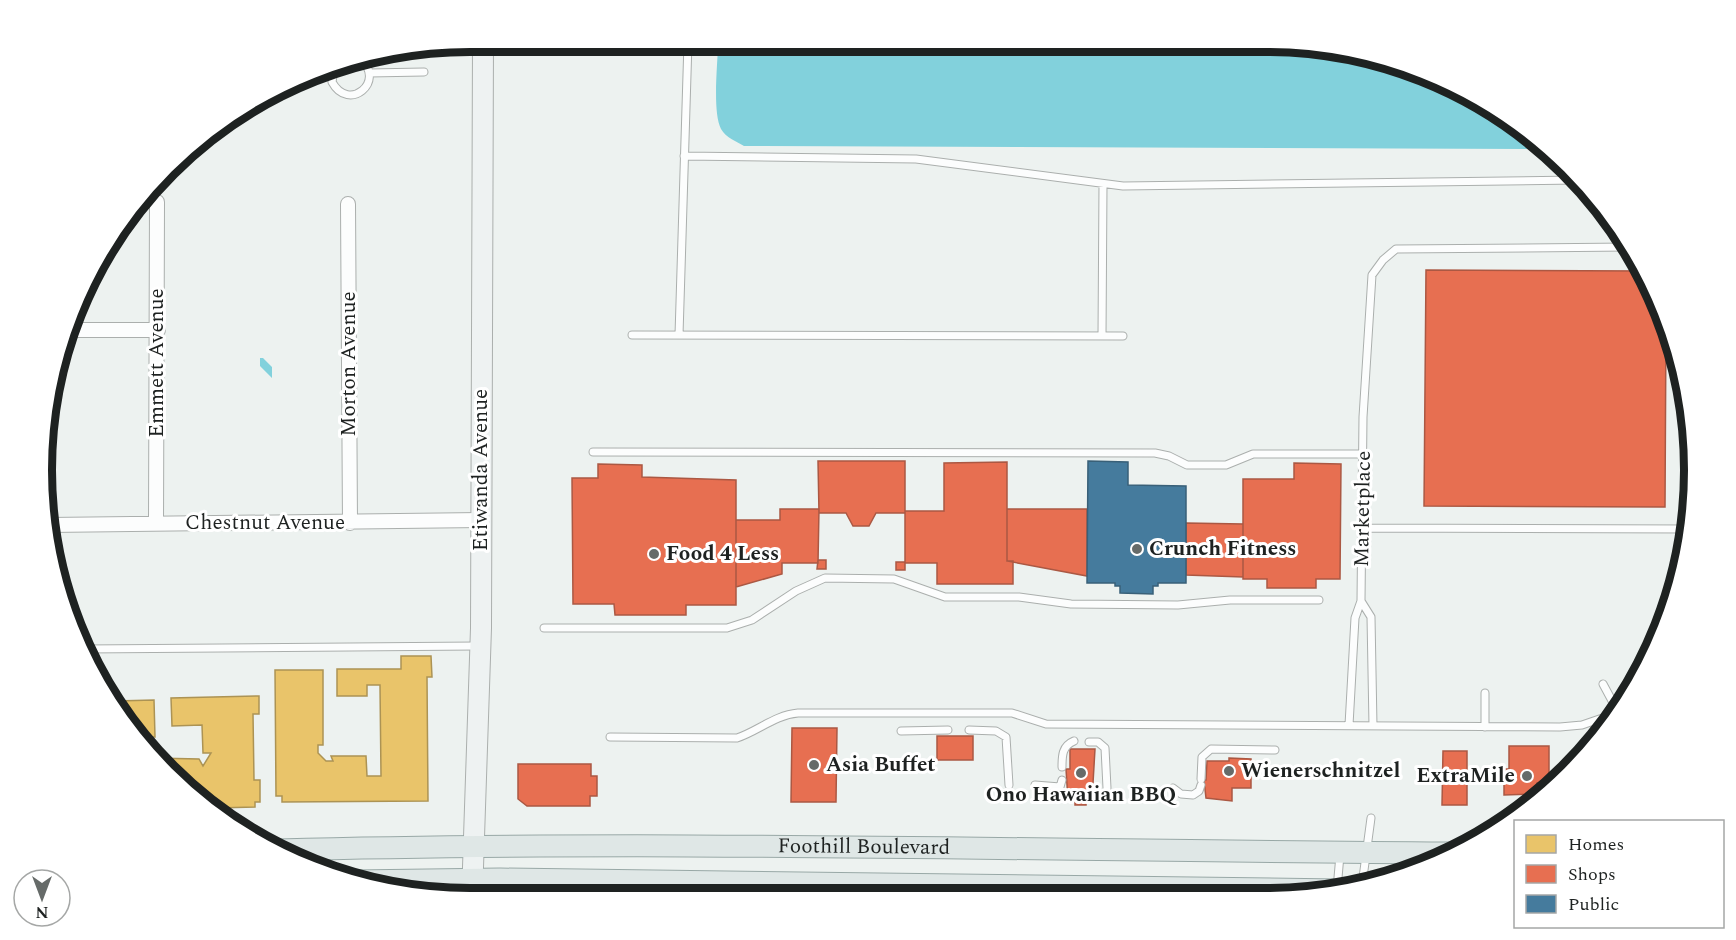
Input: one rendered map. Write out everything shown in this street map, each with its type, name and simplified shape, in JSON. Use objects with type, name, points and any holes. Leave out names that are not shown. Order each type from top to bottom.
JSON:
[{"type":"main road","name":"Etiwanda Avenue","points":[[472,888],[481,646],[483,52]]},
{"type":"main road","name":"Foothill Boulevard","points":[[297,850],[473,845],[859,845],[1433,853]]},
{"type":"main road","name":"Foothill Boulevard","points":[[429,885],[472,888],[753,886],[854,888]]},
{"type":"street","name":"Emmett Avenue","points":[[156,524],[157,202]]},
{"type":"street","name":"Morton Avenue","points":[[348,204],[350,523]]},
{"type":"street","points":[[77,330],[158,330]]},
{"type":"street","name":"Chestnut Avenue","points":[[56,525],[481,520]]},
{"type":"lane","points":[[679,335],[688,52]]},
{"type":"lane","points":[[364,66],[369,73]]},
{"type":"lane","points":[[369,73],[424,72]]},
{"type":"lane","points":[[331,77],[335,88],[352,95],[363,90],[369,73]]},
{"type":"lane","points":[[684,156],[916,159],[1103,185],[1151,187],[1566,180]]},
{"type":"lane","points":[[1102,336],[1103,185]]},
{"type":"lane","name":"Marketplace","points":[[1349,725],[1355,618],[1361,601],[1363,417],[1372,275],[1383,260],[1396,249],[1619,247]]},
{"type":"lane","points":[[632,335],[1123,336]]},
{"type":"lane","points":[[593,452],[1155,453],[1169,456],[1187,465],[1226,465],[1253,454],[1363,454]]},
{"type":"lane","points":[[1363,528],[1679,529]]},
{"type":"lane","points":[[544,628],[727,628],[752,620],[796,591],[825,578],[894,579],[945,597],[1019,597],[1071,604],[1178,605],[1230,600],[1319,600]]},
{"type":"lane","name":"Marketplace","points":[[1361,601],[1371,617],[1373,726]]},
{"type":"lane","points":[[93,649],[481,646]]},
{"type":"lane","points":[[1602,684],[1613,702]]},
{"type":"lane","points":[[1485,693],[1485,727]]},
{"type":"lane","points":[[610,737],[737,738],[753,732],[778,717],[798,713],[1012,713],[1046,724],[1485,727],[1582,725],[1601,718]]},
{"type":"lane","points":[[901,731],[948,730]]},
{"type":"lane","points":[[969,730],[996,731],[1006,737],[1010,785]]},
{"type":"lane","points":[[1062,767],[1064,749],[1067,744],[1074,741]]},
{"type":"lane","points":[[1089,742],[1098,742],[1105,748],[1107,788]]},
{"type":"lane","points":[[1173,788],[1181,794],[1193,795],[1199,791],[1202,757],[1211,749],[1275,750]]},
{"type":"lane","points":[[1035,785],[1060,787],[1062,780]]},
{"type":"lane","points":[[1363,875],[1371,818]]},
{"type":"lane","points":[[1339,881],[1341,852]]},
{"type":"water","points":[[718,52],[1293,53],[1374,67],[1426,84],[1475,108],[1532,149],[744,146],[731,139],[721,129],[716,99]]},
{"type":"water","points":[[260,358],[272,367],[272,378],[260,366]]},
{"type":"building: Homes","points":[[401,656],[431,656],[432,677],[427,677],[428,801],[282,802],[282,796],[276,796],[275,670],[323,670],[323,745],[318,745],[318,753],[326,761],[333,761],[331,756],[366,756],[367,776],[381,776],[380,685],[367,685],[367,696],[337,696],[337,669],[401,669]]},
{"type":"building: Homes","points":[[259,696],[259,714],[253,714],[254,780],[260,780],[260,802],[255,802],[255,807],[225,808],[195,784],[169,758],[199,759],[203,766],[211,753],[203,753],[202,725],[172,726],[171,698]]},
{"type":"building: Homes","points":[[154,700],[155,737],[150,737],[122,701]]},
{"type":"building: Shops","points":[[1426,270],[1633,271],[1652,310],[1666,352],[1665,507],[1424,506]]},
{"type":"building: Shops","points":[[818,461],[905,461],[905,513],[876,513],[869,526],[853,526],[846,513],[819,513]]},
{"type":"building: Shops","points":[[1007,462],[1007,561],[1013,561],[1013,584],[937,584],[937,563],[905,563],[905,511],[944,511],[944,463]]},
{"type":"building: Shops","points":[[1294,463],[1341,464],[1340,579],[1316,579],[1316,588],[1267,588],[1267,579],[1243,579],[1243,479],[1294,479]]},
{"type":"building: Shops","name":"Food 4 Less","points":[[598,464],[642,465],[642,477],[736,480],[736,605],[686,605],[686,615],[615,615],[614,604],[573,604],[572,478],[598,478]]},
{"type":"building: Shops","points":[[780,509],[819,509],[818,563],[782,563],[782,574],[736,587],[736,520],[780,520]]},
{"type":"building: Shops","points":[[1007,509],[1087,509],[1087,576],[1007,561]]},
{"type":"building: Shops","points":[[1186,523],[1243,524],[1243,577],[1186,575]]},
{"type":"building: Shops","points":[[818,560],[826,560],[826,569],[817,569]]},
{"type":"building: Shops","points":[[896,562],[905,562],[905,570],[896,570]]},
{"type":"building: Shops","name":"Asia Buffet","points":[[792,728],[837,728],[836,802],[791,802]]},
{"type":"building: Shops","points":[[937,736],[973,736],[973,760],[937,760]]},
{"type":"building: Shops","name":"ExtraMile","points":[[1509,746],[1549,746],[1549,776],[1542,783],[1537,783],[1537,787],[1528,794],[1504,795],[1504,769],[1509,769]]},
{"type":"building: Shops","name":"Ono Hawaiian BBQ","points":[[1070,749],[1095,749],[1092,800],[1086,800],[1086,805],[1075,805],[1075,800],[1068,800],[1066,769],[1070,769]]},
{"type":"building: Shops","points":[[1443,751],[1467,751],[1467,805],[1442,805]]},
{"type":"building: Shops","name":"Wienerschnitzel","points":[[1229,758],[1251,759],[1251,788],[1232,788],[1232,801],[1206,798],[1204,780],[1206,780],[1207,761],[1229,761]]},
{"type":"building: Shops","points":[[518,764],[591,764],[591,776],[597,776],[597,796],[590,796],[590,806],[527,806],[518,799]]},
{"type":"building: Public","name":"Crunch Fitness","points":[[1088,461],[1128,462],[1128,485],[1186,486],[1186,583],[1158,583],[1158,586],[1153,586],[1153,594],[1120,593],[1120,586],[1115,586],[1115,583],[1087,583]]},
{"type":"place","name":"Crunch Fitness","points":[[1137,549]]},
{"type":"place","name":"Food 4 Less","points":[[654,554]]},
{"type":"place","name":"Asia Buffet","points":[[814,765]]},
{"type":"place","name":"Wienerschnitzel","points":[[1229,771]]},
{"type":"place","name":"Ono Hawaiian BBQ","points":[[1081,773]]},
{"type":"place","name":"ExtraMile","points":[[1527,776]]}]
